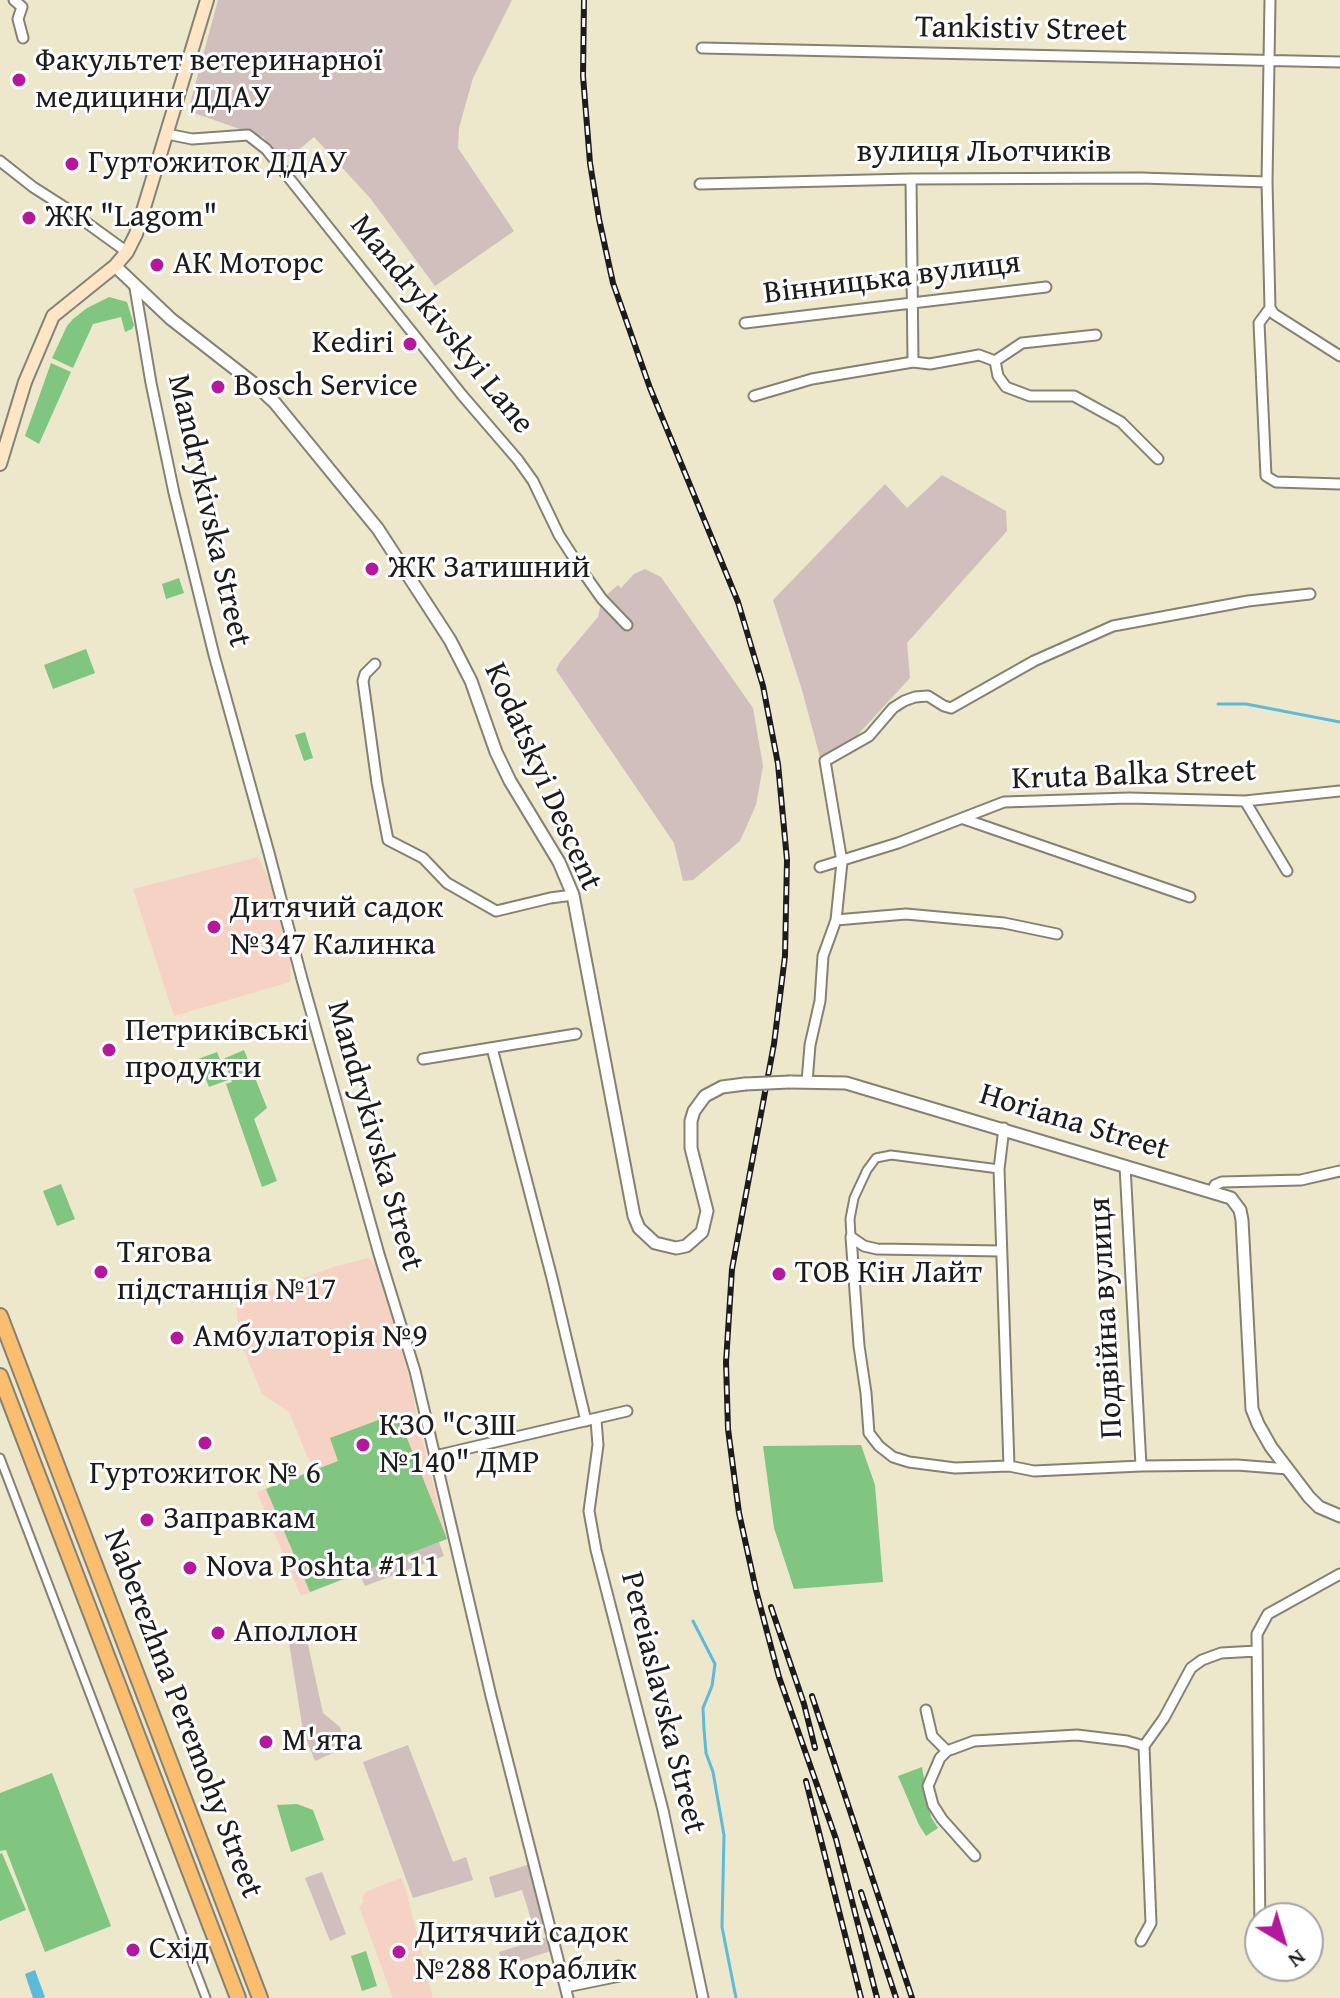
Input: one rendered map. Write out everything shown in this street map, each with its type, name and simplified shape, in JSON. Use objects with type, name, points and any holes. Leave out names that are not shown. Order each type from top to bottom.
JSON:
[{"type":"main road","points":[[0,464],[25,382],[53,316],[115,266],[127,252],[143,214],[207,0]]},
{"type":"main road","name":"Naberezhna Peremohy Street","points":[[0,1316],[260,1998]]},
{"type":"main road","name":"Naberezhna Peremohy Street","points":[[0,1376],[238,1998]]},
{"type":"main road","points":[[90,1611],[109,1603]]},
{"type":"street","points":[[14,0],[22,7],[18,19],[23,38]]},
{"type":"street","points":[[1270,0],[1267,182],[1270,308],[1274,314],[1340,356]]},
{"type":"street","name":"Tankistiv Street","points":[[702,48],[1340,62]]},
{"type":"street","name":"Mandrykivskyi Lane","points":[[167,134],[192,139],[248,135],[266,149],[471,406],[518,460],[585,575],[602,599],[627,625]]},
{"type":"street","points":[[0,161],[127,252]]},
{"type":"street","name":"вулиця Льотчиків","points":[[700,184],[1141,178],[1267,182]]},
{"type":"street","points":[[911,179],[913,362]]},
{"type":"street","name":"Kodatskyi Descent","points":[[115,266],[135,288],[275,403],[378,529],[450,640],[471,681],[496,752],[559,862],[573,895],[634,1216],[639,1228],[655,1243],[676,1248],[695,1240],[702,1232],[707,1211],[691,1148],[691,1121],[705,1096],[722,1087],[790,1082]]},
{"type":"street","name":"Вінницька вулиця","points":[[745,323],[1046,287]]},
{"type":"street","name":"Mandrykivska Street","points":[[135,288],[171,481],[214,655],[301,975],[415,1371],[491,1696],[567,1993]]},
{"type":"street","points":[[1270,308],[1259,323],[1266,476],[1276,482],[1340,484]]},
{"type":"street","points":[[995,361],[1022,343],[1096,335]]},
{"type":"street","points":[[754,396],[812,379],[913,362],[930,364],[979,355],[995,361]]},
{"type":"street","points":[[995,361],[998,376],[1006,387],[1030,396],[1074,396],[1121,422],[1158,459]]},
{"type":"street","points":[[807,1082],[810,1045],[820,1001],[823,956],[836,920],[842,862],[825,761],[869,736],[893,708],[904,701],[921,695],[928,696],[951,708],[1034,661],[1113,626],[1248,601],[1310,594]]},
{"type":"street","points":[[375,664],[363,681],[388,840],[423,858],[447,883],[496,911],[573,895]]},
{"type":"street","name":"Kruta Balka Street","points":[[820,867],[964,819],[1004,802],[1129,798],[1245,801],[1340,791]]},
{"type":"street","points":[[1245,801],[1287,871]]},
{"type":"street","points":[[964,819],[1190,897]]},
{"type":"street","points":[[836,920],[906,914],[1004,923],[1057,934]]},
{"type":"street","points":[[423,1059],[576,1034]]},
{"type":"street","name":"Pereiaslavska Street","points":[[492,1048],[598,1445],[589,1511],[591,1524],[663,1810],[703,1998]]},
{"type":"street","name":"Horiana Street","points":[[790,1082],[846,1083],[1212,1191]]},
{"type":"street","points":[[1004,1128],[999,1169],[1009,1466]]},
{"type":"street","points":[[999,1169],[891,1155],[876,1158],[854,1198],[851,1237],[869,1433],[886,1452],[909,1462],[955,1468],[1009,1466],[1034,1471],[1237,1465],[1288,1469]]},
{"type":"street","name":"Подвійна вулиця","points":[[1125,1166],[1141,1466]]},
{"type":"street","points":[[1340,1171],[1301,1180],[1222,1182],[1215,1185],[1212,1191],[1231,1198],[1240,1210],[1252,1409],[1258,1424],[1288,1469],[1319,1507],[1340,1516]]},
{"type":"street","points":[[851,1237],[864,1246],[877,1249],[1001,1251]]},
{"type":"street","points":[[435,1456],[627,1411]]},
{"type":"street","points":[[0,1458],[206,1998]]},
{"type":"street","points":[[1260,1902],[1257,1634],[1268,1614],[1340,1574]]},
{"type":"street","points":[[1141,1941],[1151,1923],[1144,1746],[1164,1718],[1191,1668],[1221,1653],[1257,1651]]},
{"type":"street","points":[[926,1710],[932,1736],[947,1751]]},
{"type":"street","points":[[975,1856],[933,1805],[928,1786],[940,1758],[947,1751],[974,1741],[1077,1735],[1144,1746]]},
{"type":"street","points":[[567,1993],[620,1976],[618,1966]]},
{"type":"shaded area","points":[[218,0],[512,0],[473,78],[459,128],[458,148],[514,231],[435,286],[370,198],[314,137],[291,156],[280,156],[263,137],[188,111]]},
{"type":"shaded area","points":[[942,475],[1006,511],[1007,531],[907,643],[910,678],[852,741],[821,761],[773,600],[885,484],[907,508]]},
{"type":"shaded area","points":[[645,569],[661,577],[753,708],[763,766],[756,805],[740,841],[693,880],[683,881],[674,843],[556,670],[598,617],[602,599]]},
{"type":"shaded area","name":"Дитячий садок №347 Калинка","points":[[258,857],[270,881],[291,964],[290,982],[174,1016],[133,889]]},
{"type":"shaded area","name":"КЗО \"СЗШ №140\" ДМР","points":[[368,1258],[377,1266],[412,1387],[417,1420],[447,1539],[301,1596],[257,1492],[313,1470],[289,1412],[262,1394],[241,1343],[236,1308],[245,1300],[333,1267]]},
{"type":"shaded area","points":[[439,1542],[444,1556],[365,1586],[359,1573]]},
{"type":"shaded area","points":[[288,1636],[307,1640],[323,1713],[340,1727],[347,1747],[315,1761],[303,1731]]},
{"type":"shaded area","points":[[408,1745],[453,1862],[466,1857],[473,1880],[413,1898],[363,1762]]},
{"type":"shaded area","points":[[530,1864],[546,1929],[535,1932],[522,1890],[495,1898],[489,1877]]},
{"type":"shaded area","points":[[322,1872],[346,1934],[330,1941],[305,1878]]},
{"type":"shaded area","name":"Дитячий садок №288 Кораблик","points":[[401,1878],[433,1998],[393,1998],[359,1906],[364,1902],[362,1897],[367,1891]]},
{"type":"shaded area","points":[[547,1937],[551,1951],[504,1966],[499,1952]]},
{"type":"green space","points":[[109,297],[127,302],[134,325],[132,329],[125,332],[121,317],[93,324],[73,368],[52,358],[73,319]]},
{"type":"green space","points":[[51,363],[71,372],[39,444],[25,436]]},
{"type":"green space","points":[[179,578],[184,593],[166,599],[162,584]]},
{"type":"green space","points":[[86,649],[95,673],[53,689],[44,665]]},
{"type":"green space","points":[[305,732],[313,758],[304,761],[295,735]]},
{"type":"green space","points":[[244,1050],[267,1108],[254,1119],[277,1181],[262,1187],[226,1084],[232,1082],[223,1059]]},
{"type":"green space","points":[[217,1052],[228,1080],[209,1087],[198,1059]]},
{"type":"green space","points":[[61,1184],[75,1219],[57,1226],[43,1191]]},
{"type":"green space","points":[[397,1413],[447,1539],[310,1592],[266,1489],[338,1461],[330,1438]]},
{"type":"green space","points":[[861,1445],[875,1485],[883,1582],[794,1589],[774,1528],[763,1446]]},
{"type":"green space","points":[[922,1767],[931,1817],[938,1828],[926,1836],[898,1776]]},
{"type":"green space","points":[[52,1773],[111,1926],[45,1952],[6,1850],[0,1851],[0,1793]]},
{"type":"green space","points":[[297,1804],[313,1810],[324,1840],[291,1852],[277,1805]]},
{"type":"green space","points":[[0,1854],[26,1910],[0,1921]]},
{"type":"green space","points":[[366,1951],[377,1986],[362,1991],[351,1956]]},
{"type":"water","points":[[35,1970],[43,1998],[33,1998],[25,1974]]},
{"type":"waterway","points":[[1218,704],[1246,704],[1340,722]]},
{"type":"waterway","points":[[693,1621],[715,1664],[712,1686],[703,1708],[704,1729],[706,1753],[713,1772],[724,1835],[722,1927],[736,1998]]},
{"type":"railway","points":[[584,0],[583,76],[590,163],[613,283],[650,388],[738,602],[763,686],[778,764],[787,860],[785,956],[774,1044],[732,1269],[726,1362],[728,1429],[739,1513],[756,1590],[779,1677],[836,1839],[877,1998]]},
{"type":"railway","points":[[771,1607],[804,1704],[815,1748]]},
{"type":"railway","points":[[812,1696],[912,1998]]},
{"type":"railway","points":[[806,1781],[861,1998]]},
{"type":"railway","points":[[861,1892],[896,1998]]},
{"type":"place","name":"Факультет ветеринарної медицини ДДАУ","points":[[19,80]]},
{"type":"place","name":"Гуртожиток ДДАУ","points":[[72,164]]},
{"type":"place","name":"ЖК \"Lagom\"","points":[[29,218]]},
{"type":"place","name":"АК Моторс","points":[[157,265]]},
{"type":"place","name":"Kediri","points":[[410,344]]},
{"type":"place","name":"Bosch Service","points":[[218,387]]},
{"type":"place","name":"ЖК Затишний","points":[[372,569]]},
{"type":"place","name":"Дитячий садок №347 Калинка","points":[[214,927]]},
{"type":"place","name":"Петриківські продукти","points":[[109,1050]]},
{"type":"place","name":"Тягова пiдстанцiя №17","points":[[101,1272]]},
{"type":"place","name":"ТОВ Кін Лайт","points":[[779,1274]]},
{"type":"place","name":"Амбулаторія №9","points":[[177,1338]]},
{"type":"place","name":"Гуртожиток № 6","points":[[205,1443]]},
{"type":"place","name":"КЗО \"СЗШ №140\" ДМР","points":[[363,1445]]},
{"type":"place","name":"Заправкам","points":[[147,1520]]},
{"type":"place","name":"Nova Poshta #111","points":[[190,1568]]},
{"type":"place","name":"Аполлон","points":[[218,1633]]},
{"type":"place","name":"М'ята","points":[[266,1742]]},
{"type":"place","name":"Схід","points":[[133,1950]]},
{"type":"place","name":"Дитячий садок №288 Кораблик","points":[[399,1952]]}]
